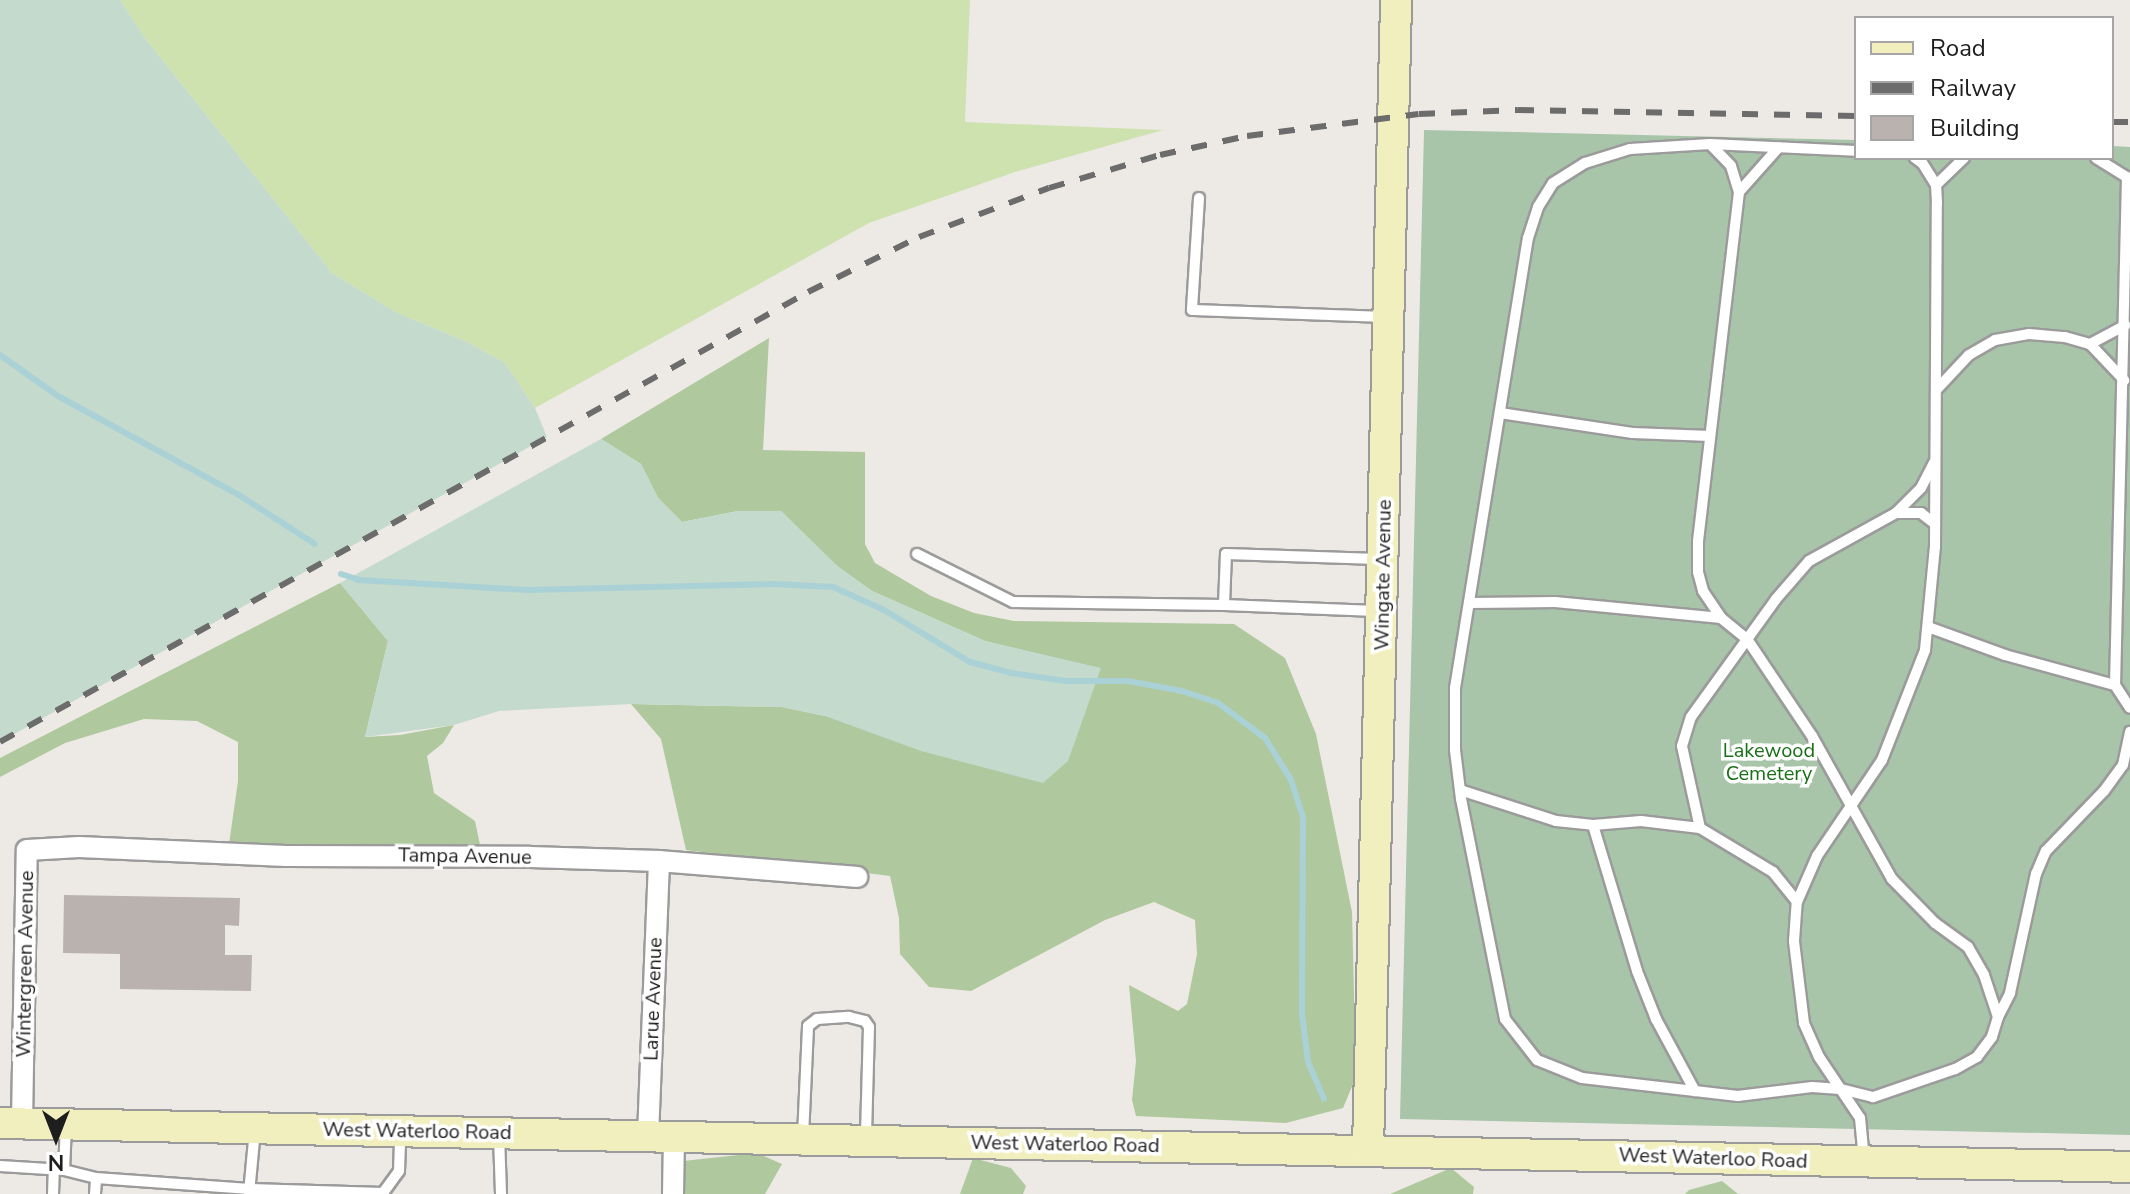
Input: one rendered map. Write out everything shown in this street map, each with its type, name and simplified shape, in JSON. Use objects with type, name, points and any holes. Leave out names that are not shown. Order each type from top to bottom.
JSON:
[{"type":"main road","name":"Wingate Avenue","points":[[1368,1149],[1396,0]]},
{"type":"main road","name":"West Waterloo Road","points":[[11,1123],[2130,1167]]},
{"type":"street","name":"Tampa Avenue","points":[[72,847],[286,856],[398,854],[659,861],[857,877]]},
{"type":"street","name":"Wintergreen Avenue","points":[[11,1123],[27,850],[72,847]]},
{"type":"street","name":"Larue Avenue","points":[[659,861],[661,1136],[673,1194]]},
{"type":"lane","points":[[1710,144],[1731,166],[1739,192],[1710,436],[1698,572],[1703,591],[1721,618],[1747,639],[1812,736],[1892,879],[1935,923],[1968,947],[1984,975],[1998,1017]]},
{"type":"lane","points":[[1854,151],[1710,144],[1630,149],[1585,163],[1553,183],[1538,207],[1528,238],[1455,688],[1460,790],[1505,1019],[1537,1060],[1582,1078],[1738,1096],[1812,1087],[1840,1089],[1873,1097],[1955,1069],[1977,1057],[1992,1037],[2010,993],[2036,874],[2046,851],[2104,791],[2123,765],[2130,732]]},
{"type":"lane","points":[[1739,192],[1779,147]]},
{"type":"lane","points":[[1864,1162],[1860,1118],[1819,1057],[1804,1023],[1794,941],[1797,902],[1817,856],[1882,760],[1903,713],[1925,650],[1937,457],[1936,185],[1918,160]]},
{"type":"lane","points":[[1936,185],[1962,160]]},
{"type":"lane","points":[[2099,160],[2127,177],[2115,685],[2130,711]]},
{"type":"lane","points":[[1199,198],[1192,310],[1389,317]]},
{"type":"lane","points":[[2090,344],[2125,325]]},
{"type":"lane","points":[[1938,388],[1969,355],[1995,340],[2029,334],[2065,337],[2090,344],[2124,380]]},
{"type":"lane","points":[[1500,413],[1633,433],[1710,436]]},
{"type":"lane","points":[[1700,828],[1682,746],[1691,717],[1809,561],[1896,513],[1921,488],[1937,457]]},
{"type":"lane","points":[[1896,513],[1921,513],[1935,524]]},
{"type":"lane","points":[[917,554],[1013,602],[1382,611]]},
{"type":"lane","points":[[1224,605],[1226,554],[1384,559]]},
{"type":"lane","points":[[1469,603],[1555,602],[1721,618]]},
{"type":"lane","points":[[1928,627],[2005,655],[2115,685]]},
{"type":"lane","points":[[1460,790],[1556,821],[1593,825],[1641,821],[1700,828],[1773,872],[1797,902]]},
{"type":"lane","points":[[1593,825],[1637,971],[1656,1019],[1695,1091]]},
{"type":"lane","points":[[803,1139],[808,1026],[817,1019],[849,1017],[865,1021],[869,1027],[865,1140]]},
{"type":"lane","points":[[53,1194],[66,1124]]},
{"type":"lane","points":[[250,1192],[255,1128]]},
{"type":"lane","points":[[0,1166],[59,1169],[96,1178],[250,1192],[383,1193],[399,1171],[400,1131]]},
{"type":"lane","points":[[499,1133],[501,1194]]},
{"type":"lane","points":[[95,1194],[96,1178]]},
{"type":"green space","points":[[0,0],[120,0],[144,37],[332,273],[395,312],[467,342],[505,363],[535,408],[547,437],[0,742]]},
{"type":"green space","points":[[120,0],[970,0],[965,122],[1163,130],[1015,172],[869,223],[535,408],[505,363],[467,342],[395,312],[332,273],[144,37]]},
{"type":"green space","name":"Lakewood Cemetery","points":[[1424,130],[1854,140],[1854,160],[2114,160],[2114,146],[2130,147],[2130,1135],[1400,1119]]},
{"type":"green space","points":[[769,338],[763,450],[865,452],[865,544],[875,563],[931,596],[974,613],[1014,621],[1234,624],[1285,658],[1316,734],[1352,912],[1356,1077],[1343,1108],[1286,1123],[1136,1116],[1132,1100],[1136,1061],[1129,985],[1178,1011],[1187,1004],[1197,954],[1195,920],[1154,902],[1105,920],[971,991],[929,987],[900,954],[899,918],[890,876],[686,850],[661,739],[631,704],[782,707],[825,716],[1101,669],[985,641],[872,591],[837,566],[781,511],[738,511],[682,522],[658,498],[641,464],[601,439]]},
{"type":"green space","points":[[601,439],[641,464],[658,498],[682,522],[738,511],[781,511],[837,566],[872,591],[985,641],[1101,668],[1068,761],[1043,783],[921,751],[825,716],[782,707],[631,704],[499,711],[454,725],[365,737],[388,641],[340,583]]},
{"type":"green space","points":[[340,583],[388,641],[365,737],[400,735],[454,725],[443,743],[427,756],[434,793],[475,821],[480,845],[229,844],[238,781],[238,742],[197,721],[144,719],[65,743],[0,777],[0,758]]},
{"type":"green space","points":[[757,1153],[782,1164],[765,1194],[673,1194],[674,1162]]},
{"type":"green space","points":[[973,1158],[1011,1168],[1026,1186],[1023,1194],[960,1194]]},
{"type":"green space","points":[[1451,1168],[1474,1187],[1473,1194],[1390,1194]]},
{"type":"green space","points":[[1722,1181],[1738,1194],[1685,1194],[1689,1190]]},
{"type":"building","points":[[64,895],[240,898],[239,926],[225,925],[225,955],[252,955],[251,991],[120,989],[120,954],[63,953]]},
{"type":"waterway","points":[[0,355],[58,396],[239,495],[315,544]]},
{"type":"waterway","points":[[341,574],[359,580],[528,590],[773,584],[833,587],[884,610],[970,662],[1011,673],[1065,681],[1128,681],[1182,691],[1218,703],[1265,738],[1291,780],[1303,818],[1302,1014],[1308,1062],[1324,1099]]},
{"type":"railway","points":[[0,742],[808,292],[919,237],[1049,188],[1160,155],[1247,136],[1419,114],[1518,110],[1854,116]]},
{"type":"railway","points":[[2114,122],[2130,122]]}]
